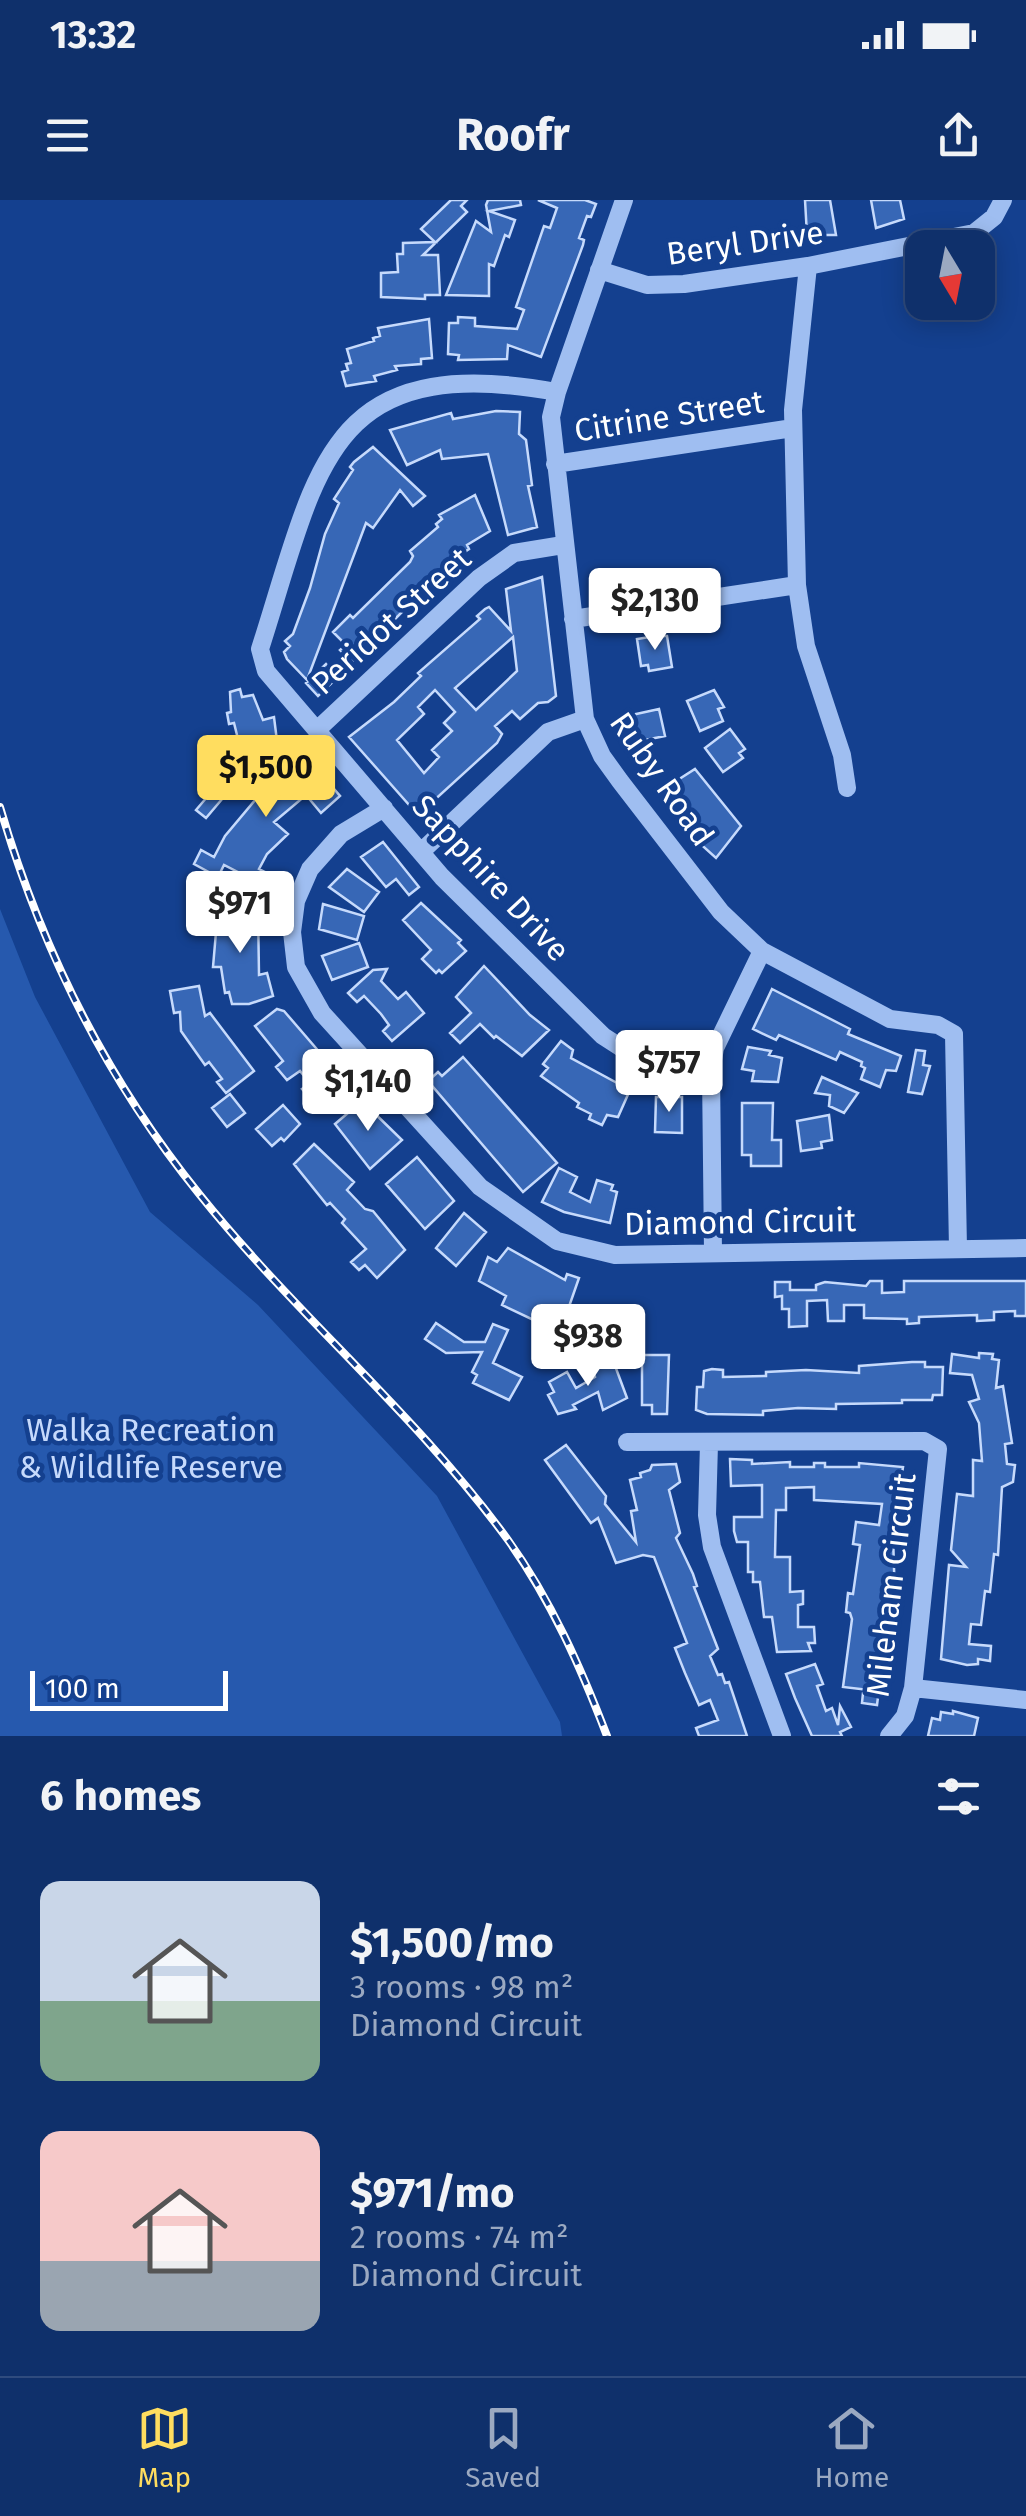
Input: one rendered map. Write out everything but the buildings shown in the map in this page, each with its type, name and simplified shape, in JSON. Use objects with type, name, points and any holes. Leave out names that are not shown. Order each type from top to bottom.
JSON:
[{"type":"street","name":"Ruby Road","points":[[624,200],[556,392],[551,417],[585,720],[602,756],[631,796],[721,912],[762,950],[890,1019],[938,1025],[954,1034],[958,1249]]},
{"type":"street","name":"Beryl Drive","points":[[599,270],[647,285],[684,284],[808,266],[974,233],[994,217],[1003,200]]},
{"type":"street","points":[[808,266],[793,428],[797,585],[806,646],[842,755],[848,788]]},
{"type":"street","name":"Sapphire Drive","points":[[556,392],[516,385],[442,385],[366,411],[336,441],[316,475],[260,649],[266,670],[486,924],[603,1036],[648,1065],[711,1072]]},
{"type":"street","name":"Citrine Street","points":[[555,464],[793,428]]},
{"type":"street","name":"Peridot Street","points":[[318,729],[479,578],[514,553],[564,544]]},
{"type":"street","points":[[573,619],[797,585]]},
{"type":"street","points":[[422,851],[548,732],[585,720]]},
{"type":"street","name":"Diamond Circuit","points":[[384,808],[341,834],[310,869],[296,901],[292,932],[296,966],[322,1013],[480,1187],[557,1241],[615,1255],[1026,1248]]},
{"type":"street","points":[[713,1252],[711,1072],[716,1048],[762,950]]},
{"type":"street","name":"Mileham Circuit","points":[[627,1442],[924,1441],[938,1450],[913,1688],[905,1716],[888,1736]]},
{"type":"street","points":[[709,1444],[707,1516],[712,1546],[782,1736]]},
{"type":"street","points":[[913,1688],[1026,1700]]},
{"type":"green space","name":"Walka Recreation & Wildlife Reserve","points":[[0,909],[35,997],[150,1212],[258,1305],[437,1496],[560,1722],[562,1736],[0,1736]]},
{"type":"railway","points":[[0,807],[57,962],[80,1012],[135,1106],[237,1239],[435,1450],[508,1540],[564,1635],[607,1736]]}]
